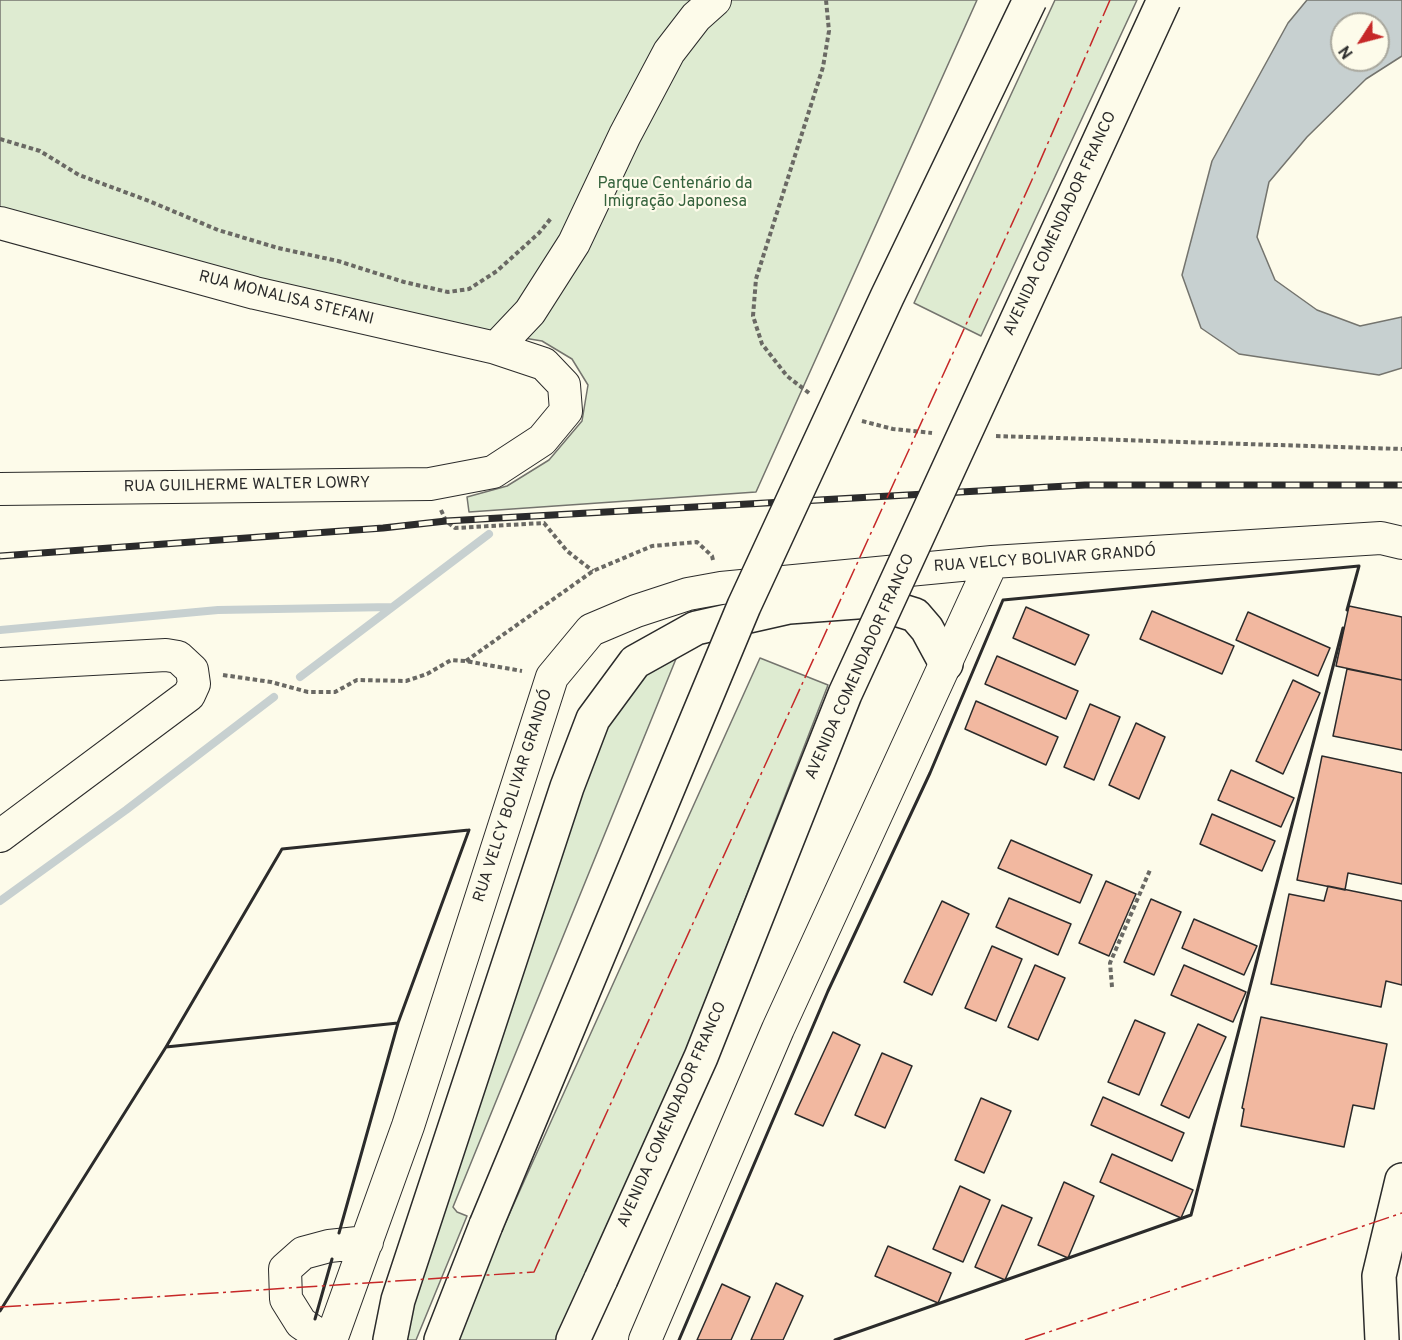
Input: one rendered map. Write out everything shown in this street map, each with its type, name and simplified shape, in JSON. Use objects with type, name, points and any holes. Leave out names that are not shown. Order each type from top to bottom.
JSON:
[{"type":"main road","points":[[441,1340],[486,1225],[744,606],[886,297],[1030,0]]},
{"type":"main road","name":"AVENIDA COMENDADOR FRANCO","points":[[573,1340],[701,1057],[845,694],[1164,0]]},
{"type":"main road","points":[[390,1340],[401,1289],[567,787],[592,719],[635,662],[696,628],[789,608],[870,601],[915,615],[927,630],[946,664]]},
{"type":"main road","points":[[1383,1340],[1379,1276],[1402,1180]]},
{"type":"main road","points":[[1383,1340],[1402,1290]]},
{"type":"street","points":[[496,348],[530,312],[574,243],[625,135],[669,52],[696,18],[715,0]]},
{"type":"street","name":"RUA MONALISA STEFANI","points":[[0,223],[255,293],[496,348],[544,364],[564,386],[566,411],[542,440],[493,472]]},
{"type":"street","name":"RUA GUILHERME WALTER LOWRY","points":[[0,489],[430,484],[493,472]]},
{"type":"street","name":"RUA VELCY BOLIVAR GRANDÓ","points":[[331,1340],[408,1126],[552,677],[591,630],[636,611],[688,594],[721,588],[992,562],[1382,538],[1402,543]]},
{"type":"street","points":[[645,1340],[778,1029],[992,562]]},
{"type":"street","name":"AVENIDA COMENDADOR FRANCO","points":[[940,567],[959,598],[965,622]]},
{"type":"street","points":[[0,664],[179,663],[194,684],[189,694],[0,836]]},
{"type":"street","points":[[326,1340],[301,1323],[286,1299],[285,1269],[303,1253],[329,1246],[367,1242]]},
{"type":"path","points":[[0,139],[40,151],[79,175],[218,230],[448,292],[470,289],[497,271],[539,233],[553,215]]},
{"type":"path","points":[[430,484],[446,521],[455,528],[544,523],[567,551],[593,571]]},
{"type":"path","points":[[465,661],[593,571],[652,546],[697,542],[712,556],[721,588]]},
{"type":"path","points":[[179,663],[271,682],[308,693],[335,692],[357,680],[406,681],[427,674],[451,660],[552,677]]},
{"type":"path","points":[[1112,987],[1110,963],[1150,870]]},
{"type":"green space","name":"Parque Centenário da Imigração Japonesa","points":[[0,0],[977,0],[756,492],[469,512],[467,497],[507,486],[549,460],[582,421],[588,385],[572,359],[542,341],[433,323],[0,210]]},
{"type":"green space","points":[[1055,0],[1137,0],[981,336],[914,303]]},
{"type":"green space","points":[[680,649],[453,1207],[457,1212],[467,1216],[416,1340],[402,1340],[595,744],[625,679]]},
{"type":"green space","points":[[760,658],[828,685],[687,1049],[557,1340],[457,1340],[498,1239]]},
{"type":"shaded area","points":[[1307,0],[1402,0],[1402,56],[1390,64],[1390,12],[1330,12],[1330,72],[1377,72],[1366,79],[1307,137],[1269,182],[1257,237],[1275,280],[1317,310],[1360,326],[1402,317],[1402,368],[1379,375],[1239,354],[1201,328],[1182,275],[1212,161],[1288,23]]},
{"type":"building","points":[[1349,606],[1402,617],[1402,680],[1336,666]]},
{"type":"building","points":[[1026,607],[1089,635],[1075,665],[1013,638]]},
{"type":"building","points":[[1152,611],[1234,646],[1222,674],[1140,639]]},
{"type":"building","points":[[1248,612],[1330,648],[1318,676],[1236,640]]},
{"type":"building","points":[[997,656],[1078,691],[1066,719],[985,684]]},
{"type":"building","points":[[1347,669],[1402,680],[1402,750],[1333,736]]},
{"type":"building","points":[[1293,680],[1320,693],[1283,774],[1256,761]]},
{"type":"building","points":[[976,701],[1058,737],[1046,765],[965,729]]},
{"type":"building","points":[[1090,704],[1120,717],[1094,780],[1064,767]]},
{"type":"building","points":[[1136,723],[1165,737],[1139,799],[1109,785]]},
{"type":"building","points":[[1322,756],[1402,773],[1402,884],[1348,873],[1345,890],[1297,880]]},
{"type":"building","points":[[1231,770],[1294,798],[1281,827],[1218,800]]},
{"type":"building","points":[[1212,814],[1275,841],[1262,871],[1200,844]]},
{"type":"building","points":[[1011,840],[1092,875],[1080,903],[998,868]]},
{"type":"building","points":[[1106,881],[1136,894],[1109,956],[1079,943]]},
{"type":"building","points":[[1328,886],[1402,901],[1402,985],[1386,981],[1381,1007],[1271,984],[1289,894],[1324,901]]},
{"type":"building","points":[[1009,898],[1071,924],[1058,955],[996,927]]},
{"type":"building","points":[[1151,899],[1181,912],[1154,975],[1124,962]]},
{"type":"building","points":[[942,901],[969,914],[932,995],[904,982]]},
{"type":"building","points":[[1194,919],[1257,946],[1244,975],[1182,948]]},
{"type":"building","points":[[992,946],[1022,959],[996,1021],[965,1008]]},
{"type":"building","points":[[1035,965],[1065,978],[1038,1040],[1008,1027]]},
{"type":"building","points":[[1184,965],[1246,992],[1233,1022],[1171,995]]},
{"type":"building","points":[[1261,1017],[1387,1044],[1374,1109],[1353,1105],[1344,1147],[1241,1126],[1244,1109],[1242,1108]]},
{"type":"building","points":[[1135,1020],[1165,1033],[1139,1095],[1108,1082]]},
{"type":"building","points":[[1198,1024],[1226,1037],[1189,1118],[1161,1105]]},
{"type":"building","points":[[833,1032],[860,1045],[823,1126],[795,1114]]},
{"type":"building","points":[[882,1053],[912,1066],[885,1128],[855,1115]]},
{"type":"building","points":[[1103,1097],[1184,1133],[1172,1161],[1091,1125]]},
{"type":"building","points":[[981,1098],[1011,1111],[984,1173],[955,1160]]},
{"type":"building","points":[[1112,1154],[1193,1190],[1181,1218],[1100,1182]]},
{"type":"building","points":[[1064,1182],[1094,1196],[1068,1258],[1038,1245]]},
{"type":"building","points":[[960,1186],[990,1200],[963,1262],[933,1249]]},
{"type":"building","points":[[1002,1205],[1032,1218],[1005,1280],[975,1267]]},
{"type":"building","points":[[888,1246],[951,1273],[938,1303],[875,1276]]},
{"type":"building","points":[[776,1283],[803,1296],[783,1340],[751,1340]]},
{"type":"building","points":[[722,1284],[750,1297],[731,1340],[697,1340]]},
{"type":"waterway","points":[[300,677],[489,534]]},
{"type":"waterway","points":[[0,630],[218,610],[392,607]]},
{"type":"waterway","points":[[0,901],[126,810],[274,697]]},
{"type":"railway","points":[[0,556],[383,528],[446,521],[1085,485],[1402,485]]},
{"type":"wall","points":[[679,1340],[828,991],[930,773],[1003,600],[1359,566],[1347,610]]},
{"type":"wall","points":[[835,1340],[1191,1215],[1343,628]]},
{"type":"wall","points":[[469,830],[398,1023],[166,1047],[282,849],[469,830]]},
{"type":"wall","points":[[0,1311],[166,1047],[398,1023],[339,1233]]},
{"type":"wall","points":[[315,1319],[332,1259]]},
{"type":"power","points":[[0,1307],[534,1272],[1031,182],[1110,0]]},
{"type":"power","points":[[1025,1340],[1402,1213]]}]
